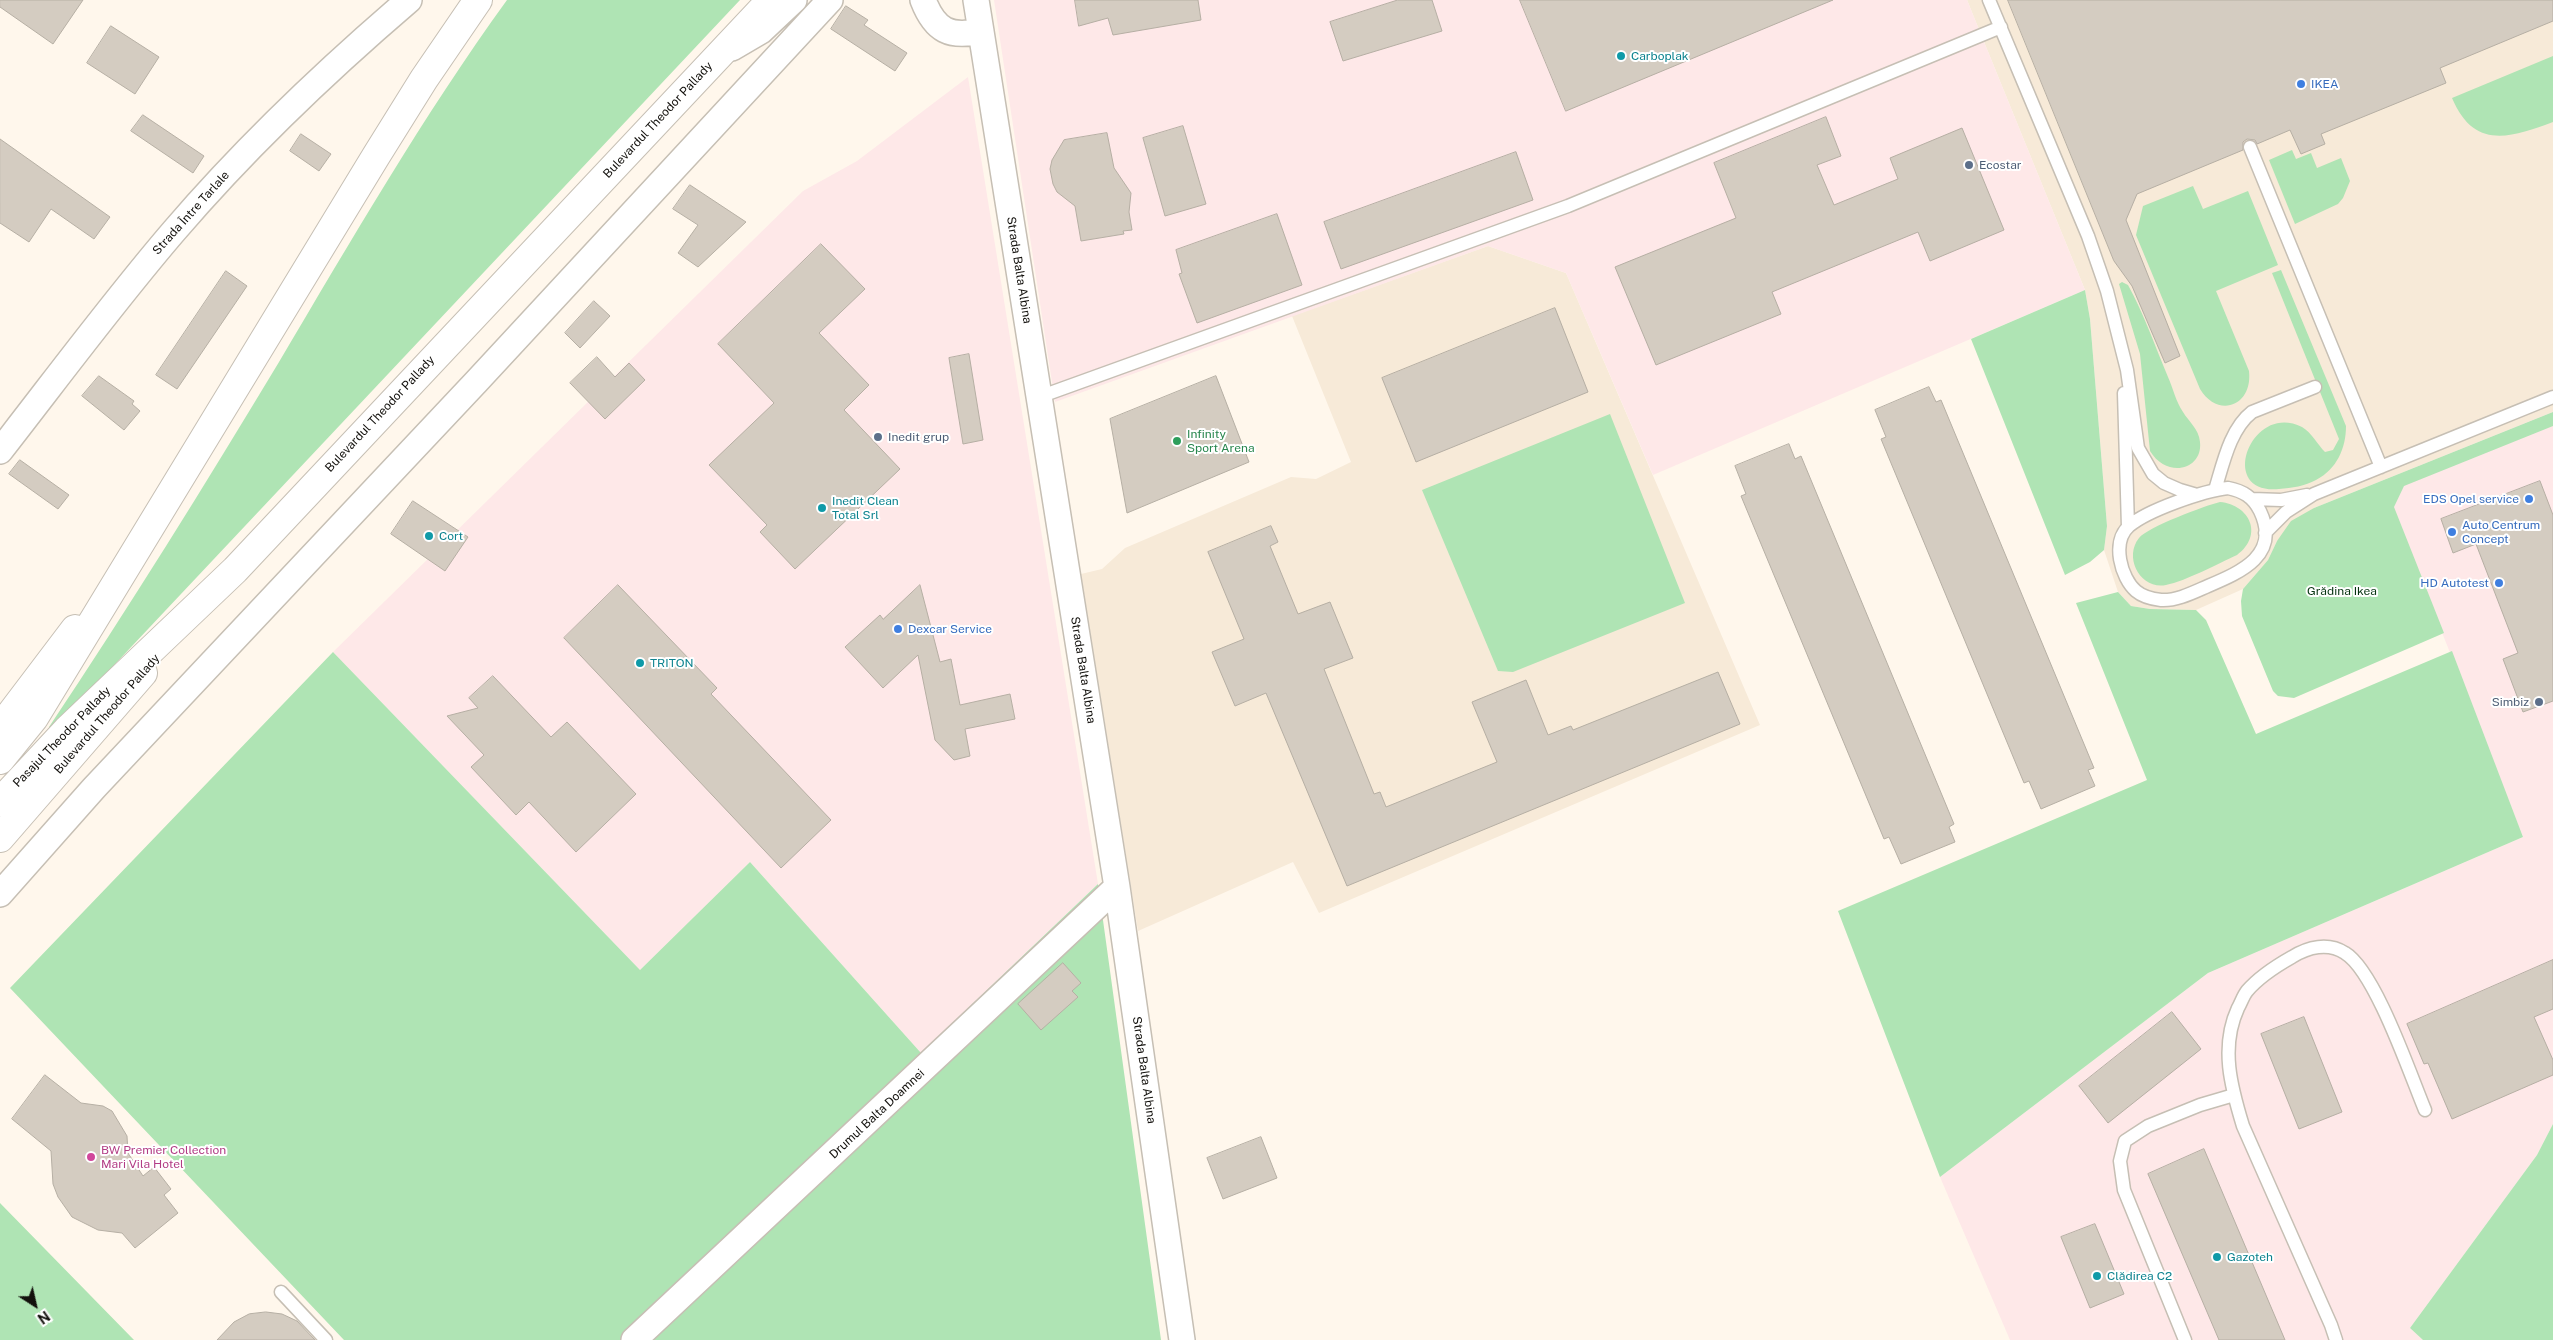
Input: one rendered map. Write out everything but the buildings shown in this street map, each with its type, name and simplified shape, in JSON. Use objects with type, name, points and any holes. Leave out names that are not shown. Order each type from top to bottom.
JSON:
[{"type":"main road","points":[[0,760],[34,718],[381,147],[478,0]]},
{"type":"main road","name":"Bulevardul Theodor Pallady","points":[[0,838],[97,724],[235,570],[771,0]]},
{"type":"main road","points":[[0,728],[69,638],[133,545],[162,508]]},
{"type":"main road","name":"Pasajul Theodor Pallady","points":[[0,802],[67,730],[235,570]]},
{"type":"street","name":"Strada Între Tarlale","points":[[4,436],[203,198],[284,115],[409,0]]},
{"type":"street","points":[[721,54],[761,30],[794,0]]},
{"type":"street","points":[[0,894],[94,788],[477,381],[830,0]]},
{"type":"street","points":[[923,0],[934,21],[947,32],[963,35],[981,31]]},
{"type":"street","name":"Strada Balta Albina","points":[[976,0],[1118,887],[1182,1340]]},
{"type":"street","name":"Drumul Balta Doamnei","points":[[634,1340],[1118,887]]},
{"type":"lane","points":[[1989,0],[2088,236],[2107,291],[2122,350],[2137,440],[2144,461],[2153,474],[2164,483],[2197,495]]},
{"type":"lane","points":[[1039,397],[1575,203],[2000,28]]},
{"type":"lane","points":[[2250,147],[2381,467]]},
{"type":"lane","points":[[2122,350],[2128,527]]},
{"type":"lane","points":[[2215,490],[2232,442],[2245,418],[2252,412],[2316,386]]},
{"type":"lane","points":[[2265,533],[2286,512],[2314,494],[2553,397]]},
{"type":"lane","points":[[2215,490],[2238,490],[2252,499],[2262,515],[2265,533],[2263,546],[2258,556],[2241,571],[2194,592],[2163,600],[2149,598],[2138,593],[2124,572],[2120,549],[2122,536],[2128,527],[2164,508],[2215,490]]},
{"type":"lane","points":[[2252,499],[2281,500],[2314,494]]},
{"type":"lane","points":[[2336,1340],[2243,1126],[2234,1095],[2228,1061],[2231,1024],[2246,992],[2274,967],[2303,950],[2324,946],[2345,952],[2363,969],[2380,1003],[2425,1110]]},
{"type":"lane","points":[[2185,1340],[2124,1190],[2120,1161],[2125,1141],[2148,1126],[2200,1105],[2234,1095]]},
{"type":"lane","points":[[280,1292],[326,1340]]},
{"type":"shaded area","points":[[994,0],[1967,0],[2085,290],[1653,475],[1566,273],[1488,246],[1055,402]]},
{"type":"shaded area","points":[[1967,0],[2553,0],[2553,412],[2314,508],[2277,541],[2268,560],[2243,589],[2196,610],[2150,609],[2131,606],[2118,592],[2104,550],[2107,526],[2090,319],[2085,290]]},
{"type":"shaded area","points":[[968,77],[1098,884],[921,1053],[750,862],[640,970],[333,652],[803,191],[857,161]]},
{"type":"shaded area","points":[[1488,246],[1566,273],[1760,725],[1319,913],[1293,862],[1138,931],[1081,574],[1102,569],[1125,548],[1291,477],[1316,479],[1351,462],[1292,316]]},
{"type":"shaded area","points":[[2553,412],[2553,1124],[2537,1155],[2410,1328],[2423,1340],[2010,1340],[1940,1177],[2208,973],[2523,837],[2382,481]]},
{"type":"green space","points":[[507,0],[740,0],[53,730],[49,727],[195,500],[389,178],[446,88]]},
{"type":"green space","points":[[2553,56],[2553,122],[2508,135],[2495,136],[2482,133],[2471,126],[2461,115],[2452,98]]},
{"type":"green space","points":[[2292,150],[2296,159],[2311,153],[2317,168],[2341,158],[2350,181],[2343,198],[2338,204],[2295,224],[2269,160]]},
{"type":"green space","points":[[2193,186],[2203,209],[2248,191],[2278,265],[2216,291],[2249,371],[2249,383],[2246,393],[2240,400],[2224,406],[2216,404],[2207,398],[2200,389],[2136,235],[2143,206]]},
{"type":"green space","points":[[2281,270],[2346,426],[2346,434],[2339,457],[2330,470],[2307,484],[2279,489],[2260,487],[2249,478],[2245,465],[2248,451],[2256,437],[2268,427],[2284,422],[2302,427],[2312,435],[2325,452],[2333,450],[2339,439],[2272,273]]},
{"type":"green space","points":[[2122,282],[2128,285],[2134,296],[2178,404],[2196,429],[2199,437],[2199,452],[2196,459],[2190,465],[2182,468],[2165,465],[2157,460],[2150,451],[2140,354],[2119,284]]},
{"type":"green space","points":[[2085,290],[2090,319],[2107,526],[2104,550],[2090,562],[2065,575],[1971,339]]},
{"type":"green space","name":"Grădina Ikea","points":[[2553,412],[2553,426],[2404,486],[2394,507],[2444,633],[2294,698],[2278,696],[2273,691],[2242,616],[2241,601],[2243,589],[2268,560],[2277,541],[2291,521],[2314,508]]},
{"type":"green space","points":[[1610,414],[1685,603],[1513,672],[1498,671],[1422,490]]},
{"type":"green space","points":[[2220,502],[2230,504],[2239,509],[2250,522],[2250,539],[2237,555],[2192,576],[2166,585],[2149,583],[2142,578],[2134,563],[2133,554],[2139,538],[2144,533],[2190,512]]},
{"type":"green space","points":[[2118,592],[2131,606],[2150,609],[2196,610],[2206,620],[2256,734],[2452,651],[2523,837],[2208,973],[1940,1177],[1838,911],[2147,780],[2076,603]]},
{"type":"green space","points":[[333,652],[640,970],[750,862],[921,1053],[1098,884],[1161,1340],[344,1340],[10,988]]},
{"type":"green space","points":[[2553,1124],[2553,1340],[2423,1340],[2410,1328],[2537,1155]]},
{"type":"green space","points":[[0,1203],[134,1340],[0,1340]]},
{"type":"place","name":"Carboplak","points":[[1621,56]]},
{"type":"place","name":"IKEA","points":[[2301,84]]},
{"type":"place","name":"Ecostar","points":[[1969,165]]},
{"type":"place","name":"Inedit grup","points":[[878,437]]},
{"type":"place","name":"Infinity Sport Arena","points":[[1177,441]]},
{"type":"place","name":"EDS Opel service","points":[[2529,499]]},
{"type":"place","name":"Inedit Clean Total Srl","points":[[822,508]]},
{"type":"place","name":"Auto Centrum Concept","points":[[2452,532]]},
{"type":"place","name":"Cort","points":[[429,536]]},
{"type":"place","name":"HD Autotest","points":[[2499,583]]},
{"type":"place","name":"Dexcar Service","points":[[898,629]]},
{"type":"place","name":"TRITON","points":[[640,663]]},
{"type":"place","name":"Simbiz","points":[[2539,702]]},
{"type":"place","name":"BW Premier Collection Mari Vila Hotel","points":[[91,1157]]},
{"type":"place","name":"Gazoteh","points":[[2217,1257]]},
{"type":"place","name":"Clădirea C2","points":[[2097,1276]]}]
